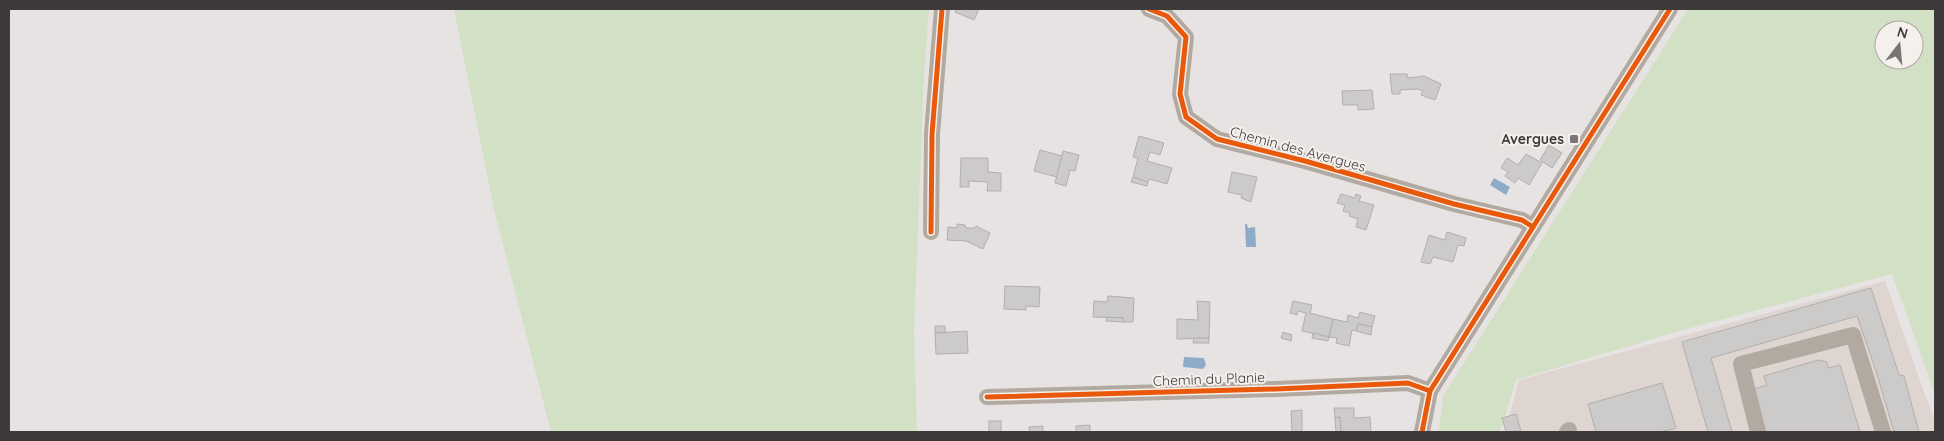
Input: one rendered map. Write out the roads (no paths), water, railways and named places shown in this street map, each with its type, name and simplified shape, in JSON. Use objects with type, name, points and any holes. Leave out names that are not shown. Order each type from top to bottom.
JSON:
[{"type":"street","points":[[930,232],[932,134],[942,9]]},
{"type":"street","name":"Chemin des Avergues","points":[[1149,9],[1167,16],[1186,37],[1180,94],[1186,116],[1217,139],[1305,160],[1454,204],[1522,220],[1533,227]]},
{"type":"street","points":[[1422,432],[1430,391],[1670,9]]},
{"type":"street","points":[[1758,432],[1741,364],[1853,335],[1883,432]]},
{"type":"street","name":"Chemin du Planie","points":[[987,397],[1276,389],[1408,383],[1430,391]]},
{"type":"water","points":[[1494,178],[1510,187],[1506,195],[1490,185]]},
{"type":"water","points":[[1245,224],[1247,224],[1248,228],[1255,227],[1256,247],[1246,247]]},
{"type":"water","points":[[1184,357],[1204,358],[1206,365],[1203,369],[1183,367]]},
{"type":"place","name":"Avergues","points":[[1574,139]]}]
